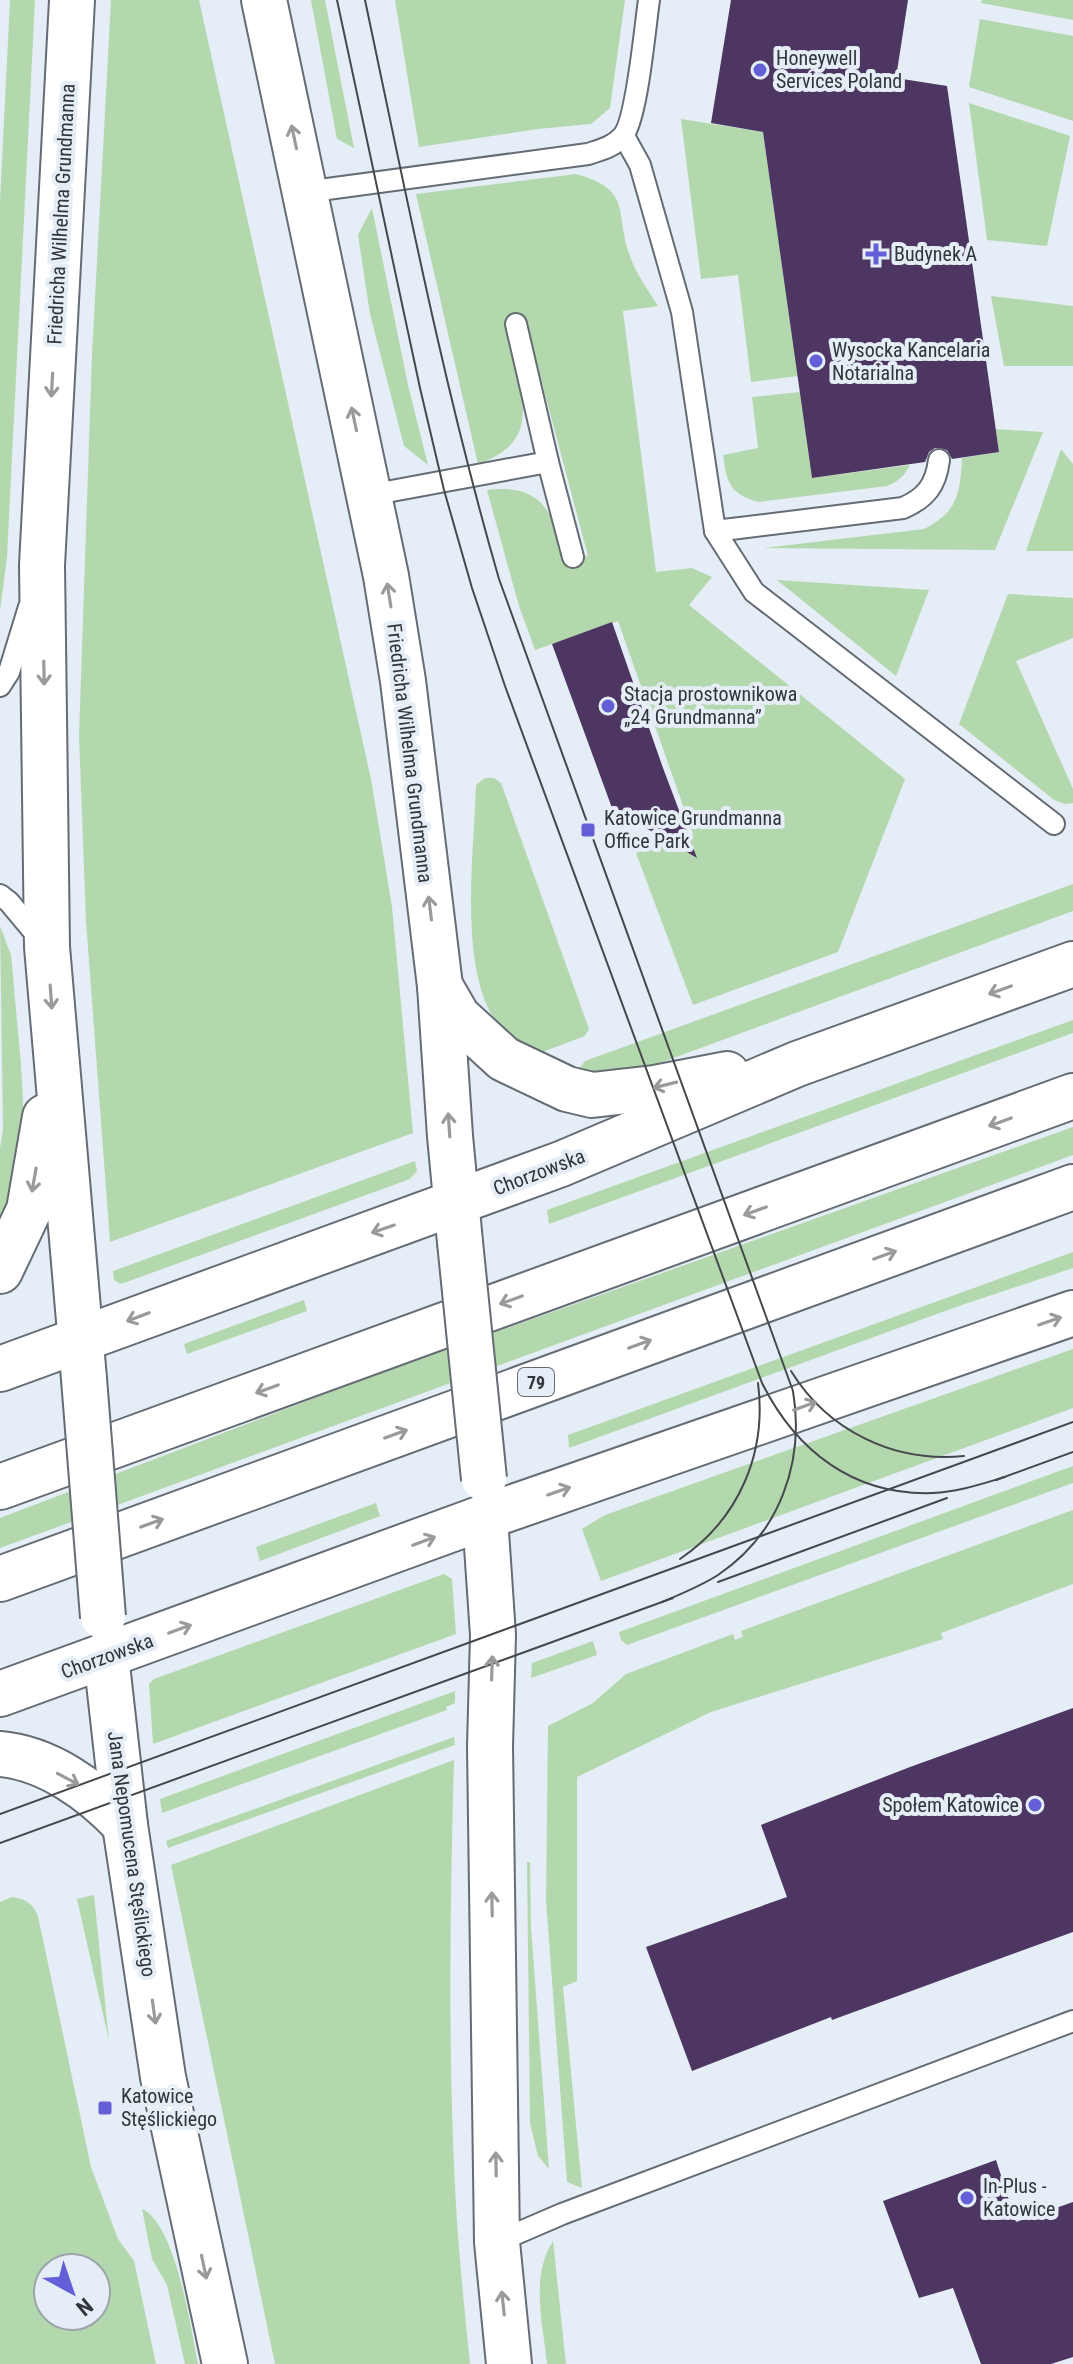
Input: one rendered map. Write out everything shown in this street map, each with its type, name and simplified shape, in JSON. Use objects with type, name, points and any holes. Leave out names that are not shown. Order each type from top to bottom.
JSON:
[{"type":"main road","name":"Friedricha Wilhelma Grundmanna","points":[[72,0],[42,565],[47,947],[82,1359]]},
{"type":"main road","name":"Friedricha Wilhelma Grundmanna","points":[[264,0],[370,495],[403,681],[440,986],[458,1223],[485,1498]]},
{"type":"main road","name":"Chorzowska","points":[[0,1369],[82,1359],[458,1223],[561,1164],[797,1064],[1073,964]]},
{"type":"main road","points":[[440,986],[458,1017],[504,1059],[567,1089],[592,1095],[797,1064]]},
{"type":"main road","points":[[0,1271],[29,1210],[55,1047]]},
{"type":"main road","points":[[0,1487],[1073,1096]]},
{"type":"main road","name":"79","points":[[0,1579],[1073,1187]]},
{"type":"main road","name":"Chorzowska","points":[[0,1694],[104,1636],[485,1498],[1073,1313]]},
{"type":"main road","name":"Jana Nepomucena Stęślickiego","points":[[82,1359],[104,1636],[125,1825],[163,2077],[225,2364]]},
{"type":"main road","points":[[485,1498],[493,1635],[490,1746],[497,2242],[509,2364]]},
{"type":"main road","points":[[0,1754],[32,1761],[82,1787],[105,1804],[125,1825]]},
{"type":"lane","points":[[305,192],[588,154],[607,148],[624,136],[631,117],[649,0]]},
{"type":"lane","points":[[624,136],[640,165],[682,312],[715,531],[754,592],[1054,824]]},
{"type":"lane","points":[[516,324],[573,557]]},
{"type":"lane","points":[[715,531],[903,508],[917,502],[928,492],[937,477],[939,460]]},
{"type":"lane","points":[[370,495],[548,462]]},
{"type":"lane","points":[[0,686],[9,672],[42,565]]},
{"type":"lane","points":[[0,895],[47,947]]},
{"type":"lane","points":[[497,2242],[562,2214],[1073,2021]]},
{"type":"green space","points":[[10,0],[35,0],[7,557],[0,611],[0,201]]},
{"type":"green space","points":[[111,0],[199,0],[371,779],[392,907],[413,1133],[110,1242],[86,921],[79,736],[92,354]]},
{"type":"green space","points":[[311,0],[325,0],[354,148],[337,139]]},
{"type":"green space","points":[[395,0],[625,0],[610,108],[591,124],[419,147]]},
{"type":"green space","points":[[982,0],[1073,0],[1073,20],[981,3]]},
{"type":"green space","points":[[980,19],[1073,36],[1073,121],[969,87]]},
{"type":"green space","points":[[969,103],[1070,136],[1047,246],[987,240]]},
{"type":"green space","points":[[681,119],[763,132],[798,376],[751,382],[738,275],[701,279]]},
{"type":"green space","points":[[576,174],[594,180],[614,196],[633,263],[658,306],[623,311],[656,572],[692,568],[712,577],[689,605],[905,779],[838,952],[693,1005],[636,853],[693,834],[618,621],[535,650],[519,606],[487,490],[506,489],[533,496],[550,515],[564,560],[588,556],[524,315],[505,320],[520,378],[521,424],[509,446],[478,464],[416,194]]},
{"type":"green space","points":[[372,208],[408,385],[428,465],[404,446],[370,314],[358,235]]},
{"type":"green space","points":[[991,296],[1073,306],[1073,366],[1004,366]]},
{"type":"green space","points":[[800,392],[812,478],[910,465],[906,472],[887,486],[758,502],[735,491],[728,480],[723,455],[758,448],[752,397]]},
{"type":"green space","points":[[996,429],[1043,432],[995,550],[764,548],[924,529],[944,516],[955,500],[962,458],[999,452]]},
{"type":"green space","points":[[1061,449],[1073,464],[1073,551],[1026,551]]},
{"type":"green space","points":[[777,580],[929,590],[896,676]]},
{"type":"green space","points":[[1008,594],[1073,598],[1073,638],[1016,661],[1073,789],[1073,803],[1054,800],[959,724]]},
{"type":"green space","points":[[485,778],[494,778],[501,783],[589,1029],[585,1036],[545,1051],[538,1059],[511,1038],[494,1019],[481,988],[475,961],[471,901],[476,785]]},
{"type":"green space","points":[[1073,884],[1073,911],[649,1067],[620,1073],[576,1073],[585,1061]]},
{"type":"green space","points":[[0,926],[11,955],[23,1130],[18,1181],[0,1234],[0,1148],[3,1129]]},
{"type":"green space","points":[[1073,1020],[1073,1033],[549,1224],[547,1210]]},
{"type":"green space","points":[[1073,1127],[1073,1155],[0,1548],[0,1518],[378,1374]]},
{"type":"green space","points":[[415,1161],[417,1171],[410,1179],[121,1284],[114,1280],[113,1271]]},
{"type":"green space","points":[[1073,1252],[1073,1268],[956,1307],[569,1448],[568,1435]]},
{"type":"green space","points":[[304,1300],[307,1311],[187,1354],[184,1344]]},
{"type":"green space","points":[[1073,1349],[1073,1408],[601,1581],[582,1529],[605,1515]]},
{"type":"green space","points":[[1073,1466],[1073,1483],[627,1645],[621,1640],[619,1632]]},
{"type":"green space","points":[[376,1503],[380,1516],[260,1561],[256,1547]]},
{"type":"green space","points":[[1073,1510],[1073,1584],[941,1633],[943,1639],[711,1712],[577,1777],[577,1981],[563,1987],[582,2188],[567,2182],[546,1900],[548,1726],[593,1703],[626,1674],[733,1634],[735,1640],[743,1637],[741,1631]]},
{"type":"green space","points":[[444,1574],[452,1579],[456,1634],[153,1744],[149,1684],[154,1679]]},
{"type":"green space","points":[[593,1641],[597,1655],[531,1678],[532,1663]]},
{"type":"green space","points":[[455,1691],[455,1703],[446,1707],[447,1710],[162,1813],[160,1799]]},
{"type":"green space","points":[[454,1737],[455,1745],[168,1848],[166,1841]]},
{"type":"green space","points":[[454,1760],[451,2081],[456,2210],[470,2364],[275,2364],[171,1865]]},
{"type":"green space","points":[[527,1862],[530,1862],[531,1928],[549,2169],[538,2156],[530,2123]]},
{"type":"green space","points":[[94,1895],[109,2041],[77,1899]]},
{"type":"green space","points":[[12,1897],[28,1902],[38,1916],[91,2167],[118,2239],[134,2261],[156,2364],[0,2364],[0,1902]]},
{"type":"green space","points":[[142,2209],[154,2219],[173,2255],[198,2364],[185,2364],[167,2285],[152,2259]]},
{"type":"green space","points":[[553,2241],[566,2364],[547,2364],[541,2317],[542,2270]]},
{"type":"building","name":"Budynek A","points":[[731,0],[908,0],[896,78],[947,86],[999,452],[952,459],[947,450],[935,448],[929,452],[925,462],[812,478],[763,132],[711,123]]},
{"type":"building","name":"Stacja prostownikowa „24 Grundmanna”","points":[[612,622],[697,858],[612,808],[552,644]]},
{"type":"building","points":[[1073,1708],[1073,1932],[832,2020],[831,2017],[692,2071],[646,1947],[787,1897],[761,1825]]},
{"type":"building","points":[[996,2160],[1016,2222],[1073,2202],[1073,2357],[1051,2364],[981,2364],[953,2288],[919,2298],[883,2201]]},
{"type":"tram line","points":[[337,0],[420,388],[444,490],[472,588],[505,686],[762,1383],[792,1429],[810,1448],[831,1465],[878,1487],[933,1493],[1005,1477]]},
{"type":"tram line","points":[[365,0],[443,363],[499,579],[793,1391],[796,1418],[791,1470],[772,1518],[757,1539],[718,1575],[662,1602]]},
{"type":"tram line","points":[[791,1371],[824,1411],[865,1439],[913,1454],[964,1456]]},
{"type":"tram line","points":[[680,1559],[701,1543],[718,1524],[744,1482],[758,1434],[758,1383]]},
{"type":"tram line","points":[[0,1814],[1073,1422]]},
{"type":"tram line","points":[[996,1480],[1073,1452]]},
{"type":"tram line","points":[[718,1582],[947,1498]]},
{"type":"tram line","points":[[0,1843],[673,1598]]},
{"type":"place","name":"Honeywell Services Poland","points":[[760,70]]},
{"type":"place","name":"Budynek A","points":[[876,254]]},
{"type":"place","name":"Wysocka Kancelaria Notarialna","points":[[816,361]]},
{"type":"place","name":"Stacja prostownikowa „24 Grundmanna”","points":[[608,706]]},
{"type":"place","name":"Katowice Grundmanna Office Park","points":[[588,830]]},
{"type":"place","name":"Społem Katowice","points":[[1035,1805]]},
{"type":"place","name":"Katowice Stęślickiego","points":[[105,2108]]},
{"type":"place","name":"In-Plus - Katowice","points":[[967,2198]]}]
